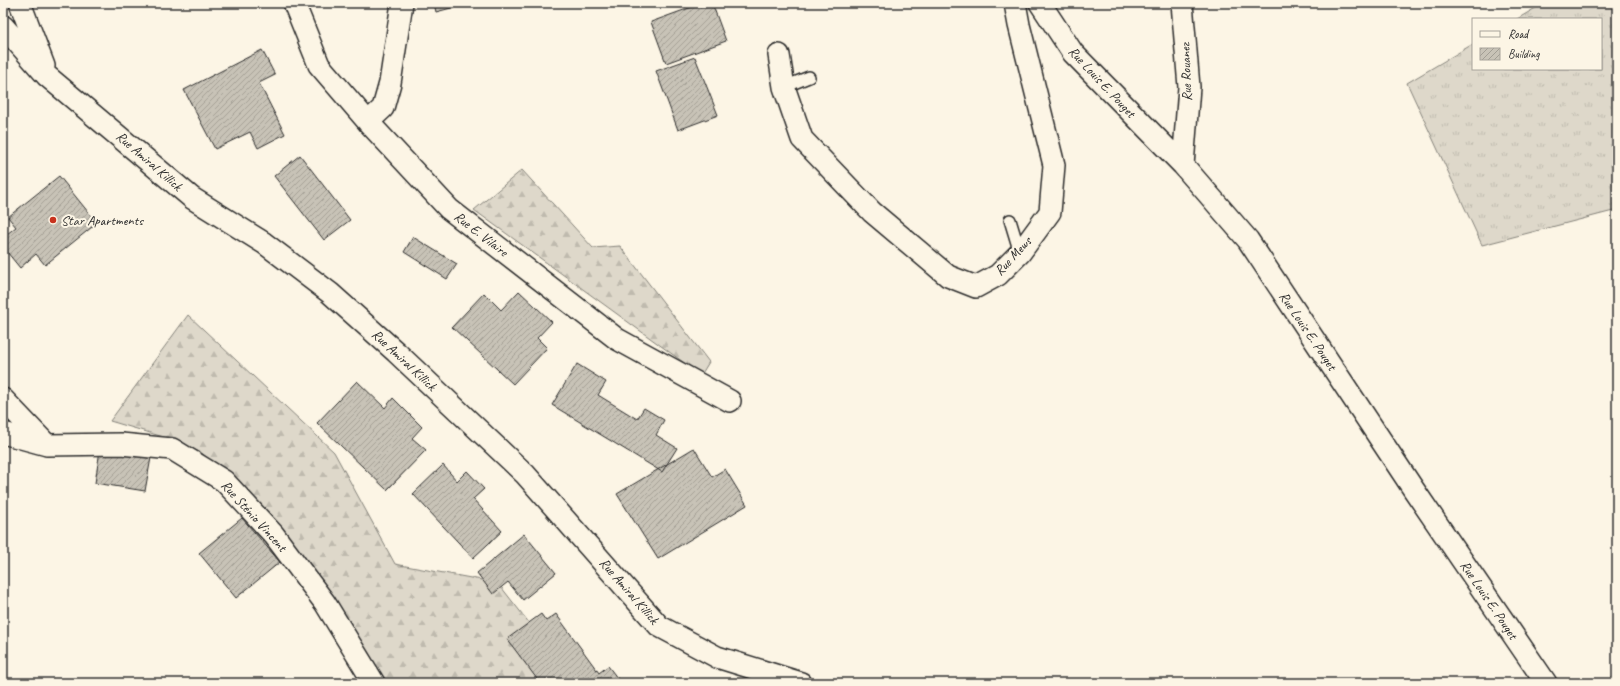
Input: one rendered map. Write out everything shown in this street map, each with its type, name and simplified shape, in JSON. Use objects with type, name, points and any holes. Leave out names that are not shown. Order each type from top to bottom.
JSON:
[{"type":"street","points":[[20,3],[47,76]]},
{"type":"street","name":"Rue E. Vilaire","points":[[294,3],[319,65],[368,122],[449,209],[617,339],[730,401]]},
{"type":"street","points":[[368,122],[383,108],[390,83],[402,3]]},
{"type":"street","name":"Rue Mews","points":[[778,55],[784,87],[802,140],[872,212],[948,276],[976,287],[998,275],[1020,253],[1050,212],[1054,165],[1019,25],[1015,3]]},
{"type":"street","name":"Rue Louis E. Pouget","points":[[1040,3],[1073,53],[1183,165],[1248,240],[1414,490],[1546,683]]},
{"type":"street","name":"Rue Rouanez","points":[[1182,3],[1190,87],[1183,165]]},
{"type":"street","name":"Rue Amiral Killick","points":[[3,26],[47,76],[192,198],[264,243],[341,302],[525,474],[659,626],[717,657],[801,683]]},
{"type":"street","points":[[3,400],[47,445]]},
{"type":"street","name":"Rue Sténio Vincent","points":[[3,433],[47,445],[121,444],[172,449],[224,480],[274,535],[325,603],[374,683]]},
{"type":"lane","points":[[784,87],[809,77]]},
{"type":"lane","points":[[1010,220],[1020,253]]},
{"type":"green space","points":[[1544,3],[1617,3],[1617,210],[1482,245],[1407,83],[1472,45],[1472,70],[1602,70],[1602,18],[1519,18]]},
{"type":"green space","points":[[522,170],[593,248],[620,246],[709,362],[701,375],[474,210]]},
{"type":"green space","points":[[188,315],[334,452],[395,564],[498,583],[576,683],[387,683],[286,532],[202,453],[167,438],[110,421]]},
{"type":"building","points":[[434,3],[470,3],[436,12]]},
{"type":"building","points":[[703,3],[712,3],[726,41],[666,63],[651,22]]},
{"type":"building","points":[[262,50],[275,75],[259,83],[285,134],[258,148],[250,132],[215,149],[184,90]]},
{"type":"building","points":[[695,57],[718,115],[678,130],[656,71]]},
{"type":"building","points":[[300,155],[350,220],[324,240],[274,176]]},
{"type":"building","name":"Star Apartments","points":[[59,176],[97,223],[45,265],[36,254],[20,268],[3,247],[3,237],[16,227],[8,217]]},
{"type":"building","points":[[413,237],[457,264],[447,279],[404,252]]},
{"type":"building","points":[[519,291],[552,322],[537,338],[547,348],[513,384],[452,327],[484,293],[501,310]]},
{"type":"building","points":[[577,364],[606,382],[598,395],[637,419],[644,408],[664,420],[656,435],[677,448],[662,472],[552,405]]},
{"type":"building","points":[[357,381],[385,408],[393,398],[422,427],[412,438],[426,450],[387,490],[317,423]]},
{"type":"building","points":[[694,448],[712,477],[725,469],[747,505],[658,559],[617,494]]},
{"type":"building","points":[[100,450],[152,452],[145,491],[95,483]]},
{"type":"building","points":[[443,465],[457,481],[467,471],[484,489],[473,499],[502,531],[473,558],[413,494]]},
{"type":"building","points":[[242,518],[280,562],[236,598],[199,553]]},
{"type":"building","points":[[524,534],[556,573],[523,600],[508,582],[493,594],[477,573]]},
{"type":"building","points":[[541,614],[546,621],[556,614],[599,673],[608,666],[621,683],[540,683],[507,639]]},
{"type":"place","name":"Star Apartments","points":[[53,220]]}]
